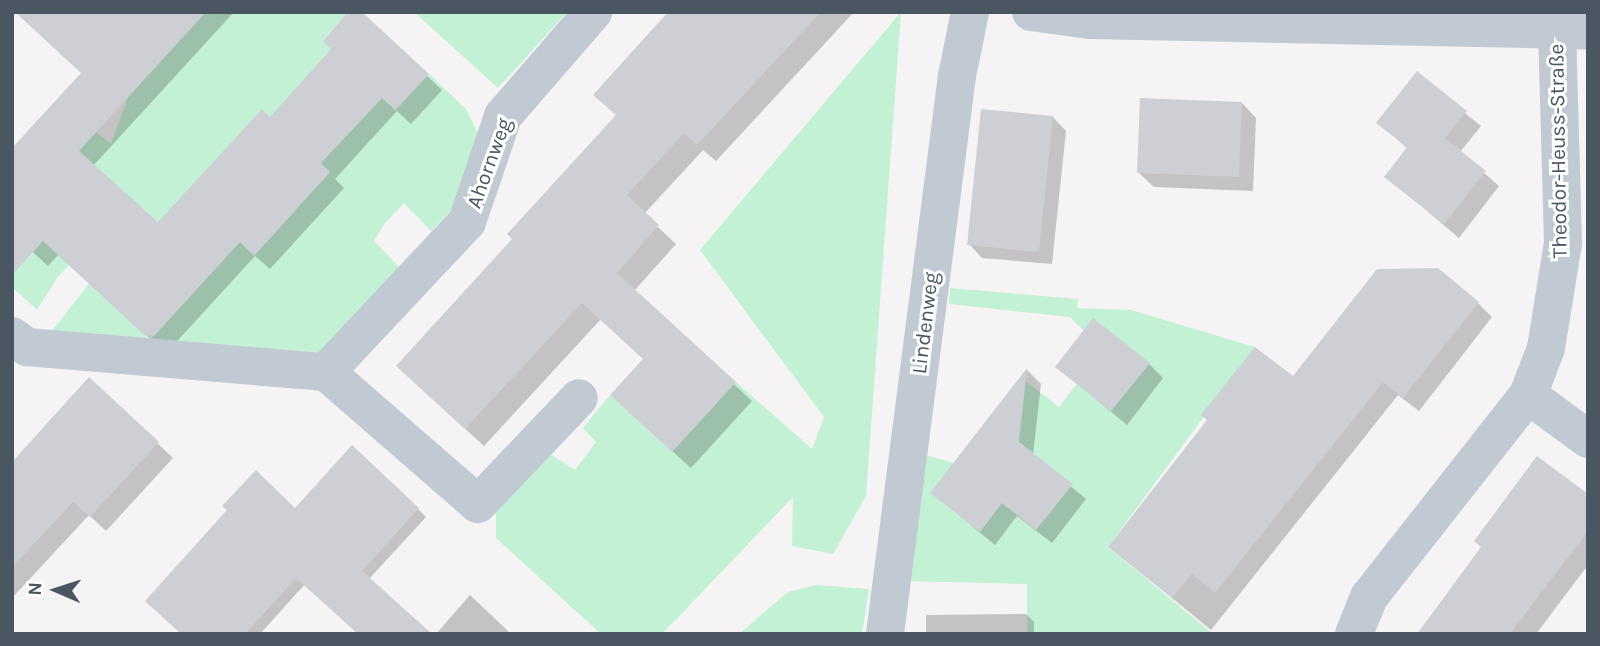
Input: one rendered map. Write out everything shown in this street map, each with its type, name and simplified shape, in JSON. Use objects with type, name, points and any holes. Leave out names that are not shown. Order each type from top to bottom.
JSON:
[{"type":"street","name":"Ahornweg","points":[[326,372],[467,222],[503,116],[593,12]]},
{"type":"street","name":"Lindenweg","points":[[886,634],[957,76],[971,12]]},
{"type":"street","name":"Theodor-Heuss-Straße","points":[[1031,12],[1091,20],[1572,30],[1563,243],[1546,348],[1528,395],[1368,597],[1354,634]]},
{"type":"street","points":[[17,349],[326,372],[480,518],[579,398]]},
{"type":"street","points":[[1528,395],[1588,439]]},
{"type":"green space","points":[[206,12],[348,12],[323,40],[331,49],[300,84],[351,131],[382,98],[396,110],[429,74],[466,109],[479,135],[474,186],[431,231],[404,203],[385,223],[374,241],[402,270],[327,353],[150,340],[212,272],[142,207],[105,248],[93,238],[57,278],[37,310],[12,287],[12,254],[33,252],[104,174],[52,125],[68,109],[111,144],[129,95]],"holes":[[[262,109],[330,172],[254,255],[185,193]]]},
{"type":"green space","points":[[414,12],[567,12],[498,88]]},
{"type":"green space","points":[[901,12],[866,496],[833,554],[792,546],[793,497],[662,634],[601,634],[496,538],[496,497],[542,449],[575,470],[596,442],[583,428],[610,395],[672,452],[736,382],[812,449],[824,417],[700,250]]},
{"type":"green space","points":[[89,284],[149,339],[51,332]]},
{"type":"green space","points":[[950,288],[1078,299],[1077,308],[1131,310],[1255,347],[1108,547],[1213,634],[1027,634],[1027,584],[903,581],[918,453],[954,463],[930,493],[979,531],[1002,503],[1036,530],[1072,483],[988,418],[1023,379],[1059,407],[1077,384],[1111,411],[1150,363],[1083,330],[1070,317],[949,304]]},
{"type":"green space","points":[[817,585],[869,589],[862,634],[739,634],[788,592]]},
{"type":"building","points":[[15,12],[206,12],[79,151],[158,222],[262,109],[270,117],[331,49],[323,41],[348,12],[362,12],[429,74],[395,110],[382,98],[321,163],[330,172],[254,256],[240,242],[154,336],[144,335],[43,241],[12,275],[12,148],[81,73]]},
{"type":"building","points":[[668,12],[821,12],[697,145],[684,133],[627,195],[659,225],[617,273],[736,382],[672,452],[610,395],[643,359],[582,303],[465,429],[396,366],[512,239],[507,234],[616,115],[593,95]]},
{"type":"building","points":[[1417,71],[1467,111],[1445,138],[1486,171],[1444,224],[1384,177],[1407,147],[1376,123]]},
{"type":"building","points":[[1140,98],[1242,102],[1239,177],[1137,173]]},
{"type":"building","points":[[981,109],[1053,116],[1039,252],[967,245]]},
{"type":"building","points":[[1438,268],[1479,302],[1403,398],[1383,382],[1215,593],[1192,574],[1172,598],[1108,547],[1207,420],[1201,415],[1255,347],[1293,376],[1377,269]]},
{"type":"building","points":[[1093,318],[1150,363],[1111,411],[1055,367]]},
{"type":"building","points":[[1027,368],[1019,442],[1073,484],[1036,530],[1002,503],[980,532],[930,493]]},
{"type":"building","points":[[89,377],[159,442],[90,517],[73,502],[12,567],[12,462]]},
{"type":"building","points":[[352,445],[419,508],[362,571],[432,634],[358,634],[296,578],[245,634],[181,634],[145,601],[227,510],[222,506],[256,470],[295,508]]},
{"type":"building","points":[[1537,456],[1588,494],[1588,531],[1510,634],[1417,634],[1481,547],[1474,541]]}]
